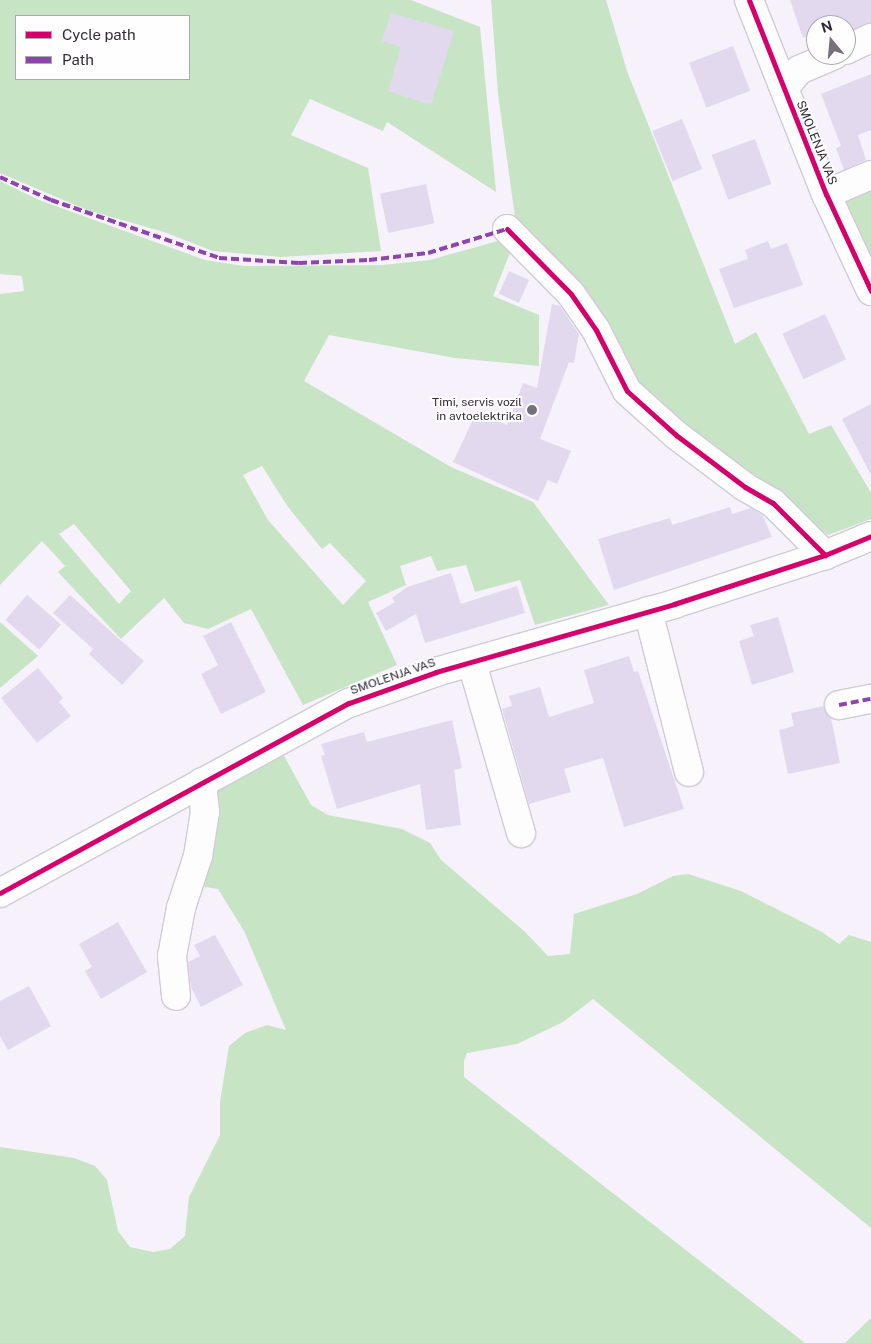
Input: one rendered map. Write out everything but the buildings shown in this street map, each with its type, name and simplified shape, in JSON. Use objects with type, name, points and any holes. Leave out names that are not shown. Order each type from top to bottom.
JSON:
[{"type":"main road","name":"SMOLENJA VAS","points":[[749,0],[826,194],[871,291]]},
{"type":"main road","points":[[856,45],[871,38]]},
{"type":"main road","points":[[784,88],[799,70],[811,65]]},
{"type":"main road","points":[[826,194],[871,175]]},
{"type":"main road","points":[[507,229],[571,294],[596,330],[627,391],[676,435],[745,487],[773,503],[825,555]]},
{"type":"main road","name":"SMOLENJA VAS","points":[[0,894],[349,703],[411,680],[648,611],[825,555],[871,536]]},
{"type":"main road","points":[[648,611],[689,772]]},
{"type":"main road","points":[[472,663],[522,833]]},
{"type":"main road","points":[[838,705],[871,699]]},
{"type":"main road","points":[[176,996],[172,956],[181,908],[198,856],[205,812],[202,782]]},
{"type":"green space","points":[[0,0],[411,0],[480,27],[496,192],[387,122],[383,131],[310,99],[291,135],[368,168],[381,251],[281,257],[213,251],[164,232],[87,210],[0,173]]},
{"type":"green space","points":[[491,0],[606,0],[627,71],[735,344],[756,332],[809,434],[831,425],[871,493],[871,519],[828,535],[741,471],[635,385],[516,224],[498,94]]},
{"type":"green space","points":[[0,181],[39,200],[205,260],[244,266],[383,265],[430,260],[505,239],[513,245],[493,296],[539,315],[539,366],[455,358],[329,335],[304,381],[451,467],[533,502],[609,605],[535,625],[520,580],[475,592],[466,565],[437,571],[431,556],[400,566],[406,585],[368,602],[397,665],[303,705],[251,609],[208,629],[184,623],[164,598],[121,639],[58,572],[65,566],[42,541],[0,585],[0,294],[24,291],[22,276],[0,274]],"holes":[[[262,466],[288,507],[322,549],[330,543],[366,581],[343,605],[268,520],[243,475]],[[74,524],[131,591],[119,604],[59,534]]]},
{"type":"green space","points":[[871,184],[871,276],[839,204]]},
{"type":"green space","points":[[0,622],[38,656],[0,688]]},
{"type":"green space","points":[[283,754],[311,805],[328,815],[402,829],[430,843],[441,860],[524,931],[548,956],[570,954],[574,914],[637,894],[673,876],[688,874],[741,891],[822,932],[839,944],[849,935],[871,942],[871,1228],[593,999],[563,1022],[517,1044],[467,1053],[464,1061],[464,1077],[805,1343],[0,1343],[0,1147],[74,1158],[95,1166],[107,1180],[118,1231],[130,1247],[153,1252],[170,1249],[185,1236],[189,1197],[220,1135],[220,1102],[229,1046],[245,1033],[267,1025],[286,1030],[244,931],[218,889],[199,886],[211,791]]},
{"type":"green space","points":[[871,1318],[871,1343],[845,1343]]},
{"type":"marked path","points":[[0,177],[51,200],[219,258],[299,263],[369,260],[428,253],[507,229]]},
{"type":"marked path","points":[[839,705],[871,699]]},
{"type":"cycle path","points":[[749,0],[826,194],[871,291]]},
{"type":"cycle path","points":[[507,229],[571,294],[596,330],[627,391],[676,435],[745,487],[773,503],[825,555]]},
{"type":"cycle path","points":[[0,893],[349,703],[436,672],[674,604],[825,555],[871,536]]},
{"type":"place","name":"Timi, servis vozil in avtoelektrika","points":[[532,410]]}]
